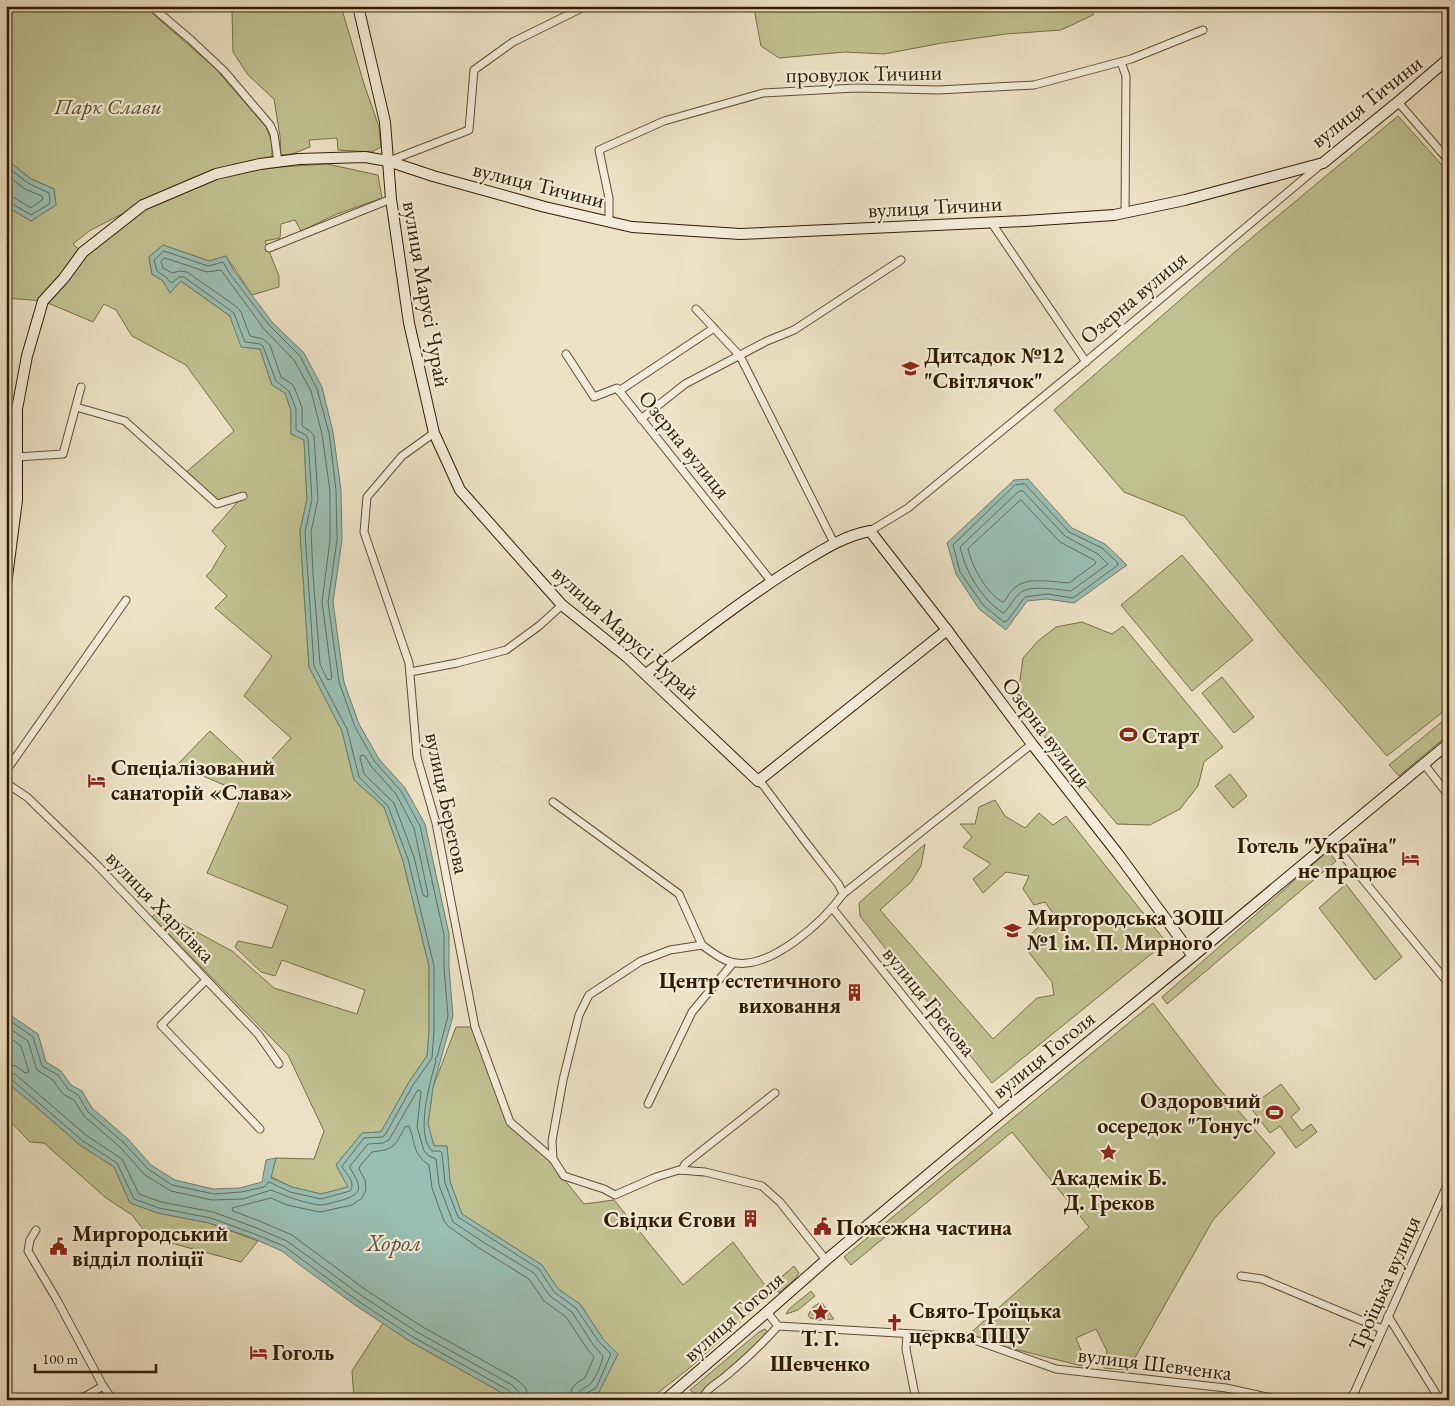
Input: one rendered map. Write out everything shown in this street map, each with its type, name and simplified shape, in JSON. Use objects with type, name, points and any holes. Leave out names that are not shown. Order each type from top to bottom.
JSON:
[{"type":"street","points":[[151,6],[224,71],[270,125],[274,134],[278,162]]},
{"type":"street","name":"вулиця Марусі Чурай","points":[[358,6],[385,122],[391,199],[408,323],[434,433],[460,490],[562,606],[627,657],[763,785],[839,885],[843,894]]},
{"type":"street","points":[[6,586],[17,500],[16,409],[27,356],[44,300],[64,278],[82,252],[143,205],[216,174],[260,164],[299,159],[365,157],[388,161],[469,130],[474,70],[513,42],[586,6]]},
{"type":"street","name":"провулок Тичини","points":[[609,221],[609,198],[598,150],[664,121],[763,93],[856,88],[939,90],[1034,85],[1131,59],[1204,30]]},
{"type":"street","name":"вулиця Тичини","points":[[388,161],[442,179],[545,207],[632,226],[740,234],[1104,215],[1185,200],[1323,163],[1449,58]]},
{"type":"street","points":[[1121,62],[1126,76],[1125,212]]},
{"type":"street","points":[[1398,102],[1449,161]]},
{"type":"street","name":"Озерна вулиця","points":[[646,674],[771,581],[834,543],[856,534],[870,531],[908,508],[1086,362],[1323,163]]},
{"type":"street","points":[[270,248],[391,199]]},
{"type":"street","points":[[991,222],[1086,362]]},
{"type":"street","points":[[641,420],[685,384],[767,340],[794,330],[902,260]]},
{"type":"street","points":[[696,308],[740,356],[834,543]]},
{"type":"street","points":[[619,391],[714,328]]},
{"type":"street","name":"Озерна вулиця","points":[[566,354],[594,397],[617,388],[771,581]]},
{"type":"street","points":[[17,458],[63,454],[81,387]]},
{"type":"street","points":[[76,407],[125,421],[217,504],[243,496]]},
{"type":"street","name":"вулиця Берегова","points":[[434,433],[402,456],[368,496],[364,532],[409,663],[417,757],[436,823],[475,1028],[510,1122],[553,1159],[564,1176],[604,1189],[615,1195],[656,1177],[682,1170]]},
{"type":"street","name":"Озерна вулиця","points":[[870,531],[1118,854],[1193,956]]},
{"type":"street","points":[[6,772],[126,600]]},
{"type":"street","points":[[410,672],[457,663],[506,650],[562,606]]},
{"type":"street","points":[[758,781],[947,630]]},
{"type":"street","name":"вулиця Гоголя","points":[[665,1400],[826,1260],[999,1115],[1449,743]]},
{"type":"street","points":[[553,802],[678,894],[702,945],[715,955],[734,963],[749,964],[786,949],[833,909],[843,894],[1032,744]]},
{"type":"street","points":[[1424,764],[1449,796]]},
{"type":"street","name":"вулиця Харківка","points":[[6,783],[27,797],[96,864],[258,1034],[279,1064]]},
{"type":"street","points":[[1331,840],[1449,984]]},
{"type":"street","name":"вулиця Грекова","points":[[833,909],[999,1115]]},
{"type":"street","points":[[553,1159],[552,1141],[563,1080],[578,1015],[589,995],[641,962],[670,950],[702,945]]},
{"type":"street","points":[[648,1104],[692,1012],[734,963]]},
{"type":"street","points":[[206,980],[161,1025],[260,1129]]},
{"type":"street","points":[[774,1092],[685,1164],[682,1170],[705,1172],[762,1186],[780,1202],[826,1260]]},
{"type":"street","name":"Троїцька вулиця","points":[[1352,1397],[1449,1181]]},
{"type":"street","points":[[36,1230],[30,1240],[28,1252],[103,1386],[113,1400]]},
{"type":"street","points":[[1241,1276],[1262,1279],[1382,1329]]},
{"type":"street","points":[[702,1400],[705,1392],[764,1342],[778,1326],[768,1312]]},
{"type":"street","points":[[1388,1316],[1440,1400]]},
{"type":"street","name":"вулиця Шевченка","points":[[778,1326],[966,1337],[1056,1369],[1226,1388],[1281,1400]]},
{"type":"street","points":[[906,1334],[906,1349],[916,1400]]},
{"type":"street","points":[[78,1400],[103,1386]]},
{"type":"street","points":[[1352,1397],[1363,1400]]},
{"type":"green space","name":"Парк Слави","points":[[6,6],[144,6],[215,68],[266,127],[272,142],[272,158],[216,169],[163,193],[89,231],[73,244],[82,252],[143,205],[216,174],[327,164],[378,175],[382,198],[337,214],[301,231],[295,220],[281,224],[280,238],[265,241],[279,276],[279,287],[252,295],[226,256],[209,261],[163,245],[149,257],[152,274],[163,281],[170,292],[181,281],[230,316],[242,347],[260,349],[272,385],[285,393],[291,410],[291,434],[304,440],[307,499],[300,531],[309,667],[342,731],[354,780],[384,807],[403,861],[429,966],[427,1056],[409,1082],[381,1132],[362,1133],[336,1165],[348,1187],[321,1194],[292,1187],[271,1177],[276,1158],[314,1159],[324,1131],[288,1055],[152,917],[158,911],[232,951],[274,988],[357,1014],[365,990],[282,960],[275,976],[261,972],[235,947],[238,941],[272,948],[288,906],[207,873],[243,793],[177,765],[210,731],[257,775],[291,738],[244,696],[272,656],[215,608],[227,596],[206,576],[226,546],[212,531],[242,497],[217,504],[184,474],[234,431],[186,365],[132,336],[116,310],[104,304],[93,322],[43,301],[6,298],[6,206],[31,221],[56,205],[54,189],[31,179],[6,159]]},
{"type":"green space","points":[[245,6],[341,6],[379,127],[381,147],[372,152],[338,150],[337,138],[309,140],[310,147],[292,154],[281,155],[274,99],[248,75],[233,52],[232,11]]},
{"type":"green space","points":[[757,6],[1096,6],[1093,15],[1061,30],[1006,34],[884,54],[845,52],[779,58],[761,46],[755,14]]},
{"type":"green space","points":[[1398,116],[1449,173],[1449,707],[1387,756],[1285,639],[1184,516],[1124,492],[1054,410],[1243,245]]},
{"type":"green space","points":[[1182,555],[1253,640],[1192,691],[1121,605]]},
{"type":"green space","name":"Старт","points":[[1082,622],[1112,634],[1123,626],[1223,747],[1204,762],[1198,786],[1180,809],[1150,825],[1117,824],[1032,722],[1018,694],[1023,658],[1038,641],[1056,627]]},
{"type":"green space","points":[[1222,677],[1254,717],[1234,733],[1202,693]]},
{"type":"green space","points":[[1449,716],[1449,734],[1399,776],[1389,765]]},
{"type":"green space","points":[[1230,774],[1247,796],[1233,808],[1215,786]]},
{"type":"green space","points":[[995,800],[1005,816],[1025,828],[1039,813],[1053,825],[1066,816],[1166,942],[992,1083],[860,916],[859,903],[925,844],[921,866],[911,882],[880,910],[993,1039],[1037,998],[1054,995],[1052,982],[1027,950],[1030,935],[1053,913],[1045,902],[1034,905],[1023,889],[1029,876],[1006,872],[983,893],[973,879],[991,864],[963,847],[972,837],[960,824],[975,824],[979,807]]},
{"type":"green space","points":[[1328,851],[1336,861],[1167,1004],[1162,997]]},
{"type":"green space","points":[[1346,884],[1402,957],[1375,980],[1319,908]]},
{"type":"green space","points":[[1153,1003],[1216,1085],[1275,1153],[1213,1220],[1128,1370],[1104,1368],[1107,1351],[1096,1329],[1076,1338],[1083,1355],[1082,1366],[966,1337],[1089,1227],[1012,1132],[851,1265],[844,1257]]},
{"type":"green space","points":[[456,1027],[475,1027],[510,1122],[547,1158],[584,1204],[614,1200],[683,1285],[733,1242],[770,1292],[749,1314],[692,1366],[649,1400],[584,1400],[599,1392],[618,1354],[603,1339],[580,1304],[558,1289],[542,1265],[462,1214],[450,1182],[447,1146],[434,1146],[428,1124],[433,1087]]},
{"type":"green space","points":[[6,1080],[80,1145],[114,1167],[130,1203],[158,1213],[209,1223],[258,1241],[241,1262],[149,1237],[132,1215],[106,1198],[44,1143],[30,1142],[6,1117]]},
{"type":"green space","name":"Оздоровчий осередок \"Тонус\"","points":[[1281,1084],[1300,1109],[1291,1117],[1302,1131],[1311,1124],[1317,1132],[1296,1148],[1280,1126],[1270,1133],[1250,1107]]},
{"type":"green space","points":[[794,1266],[799,1273],[779,1293],[772,1285]]},
{"type":"green space","points":[[811,1291],[815,1296],[798,1310],[786,1314],[789,1309]]},
{"type":"green space","points":[[821,1302],[834,1319],[818,1320],[810,1318],[808,1315],[813,1307]]},
{"type":"green space","points":[[383,1323],[411,1342],[506,1395],[501,1400],[354,1400],[352,1371]]},
{"type":"green space","points":[[765,1329],[768,1332],[759,1342],[698,1396],[690,1390],[759,1332]]},
{"type":"water","points":[[6,159],[31,179],[54,189],[56,205],[31,221],[6,206]]},
{"type":"water","name":"Хорол","points":[[163,245],[209,261],[226,256],[234,271],[272,322],[304,353],[322,387],[333,432],[341,490],[342,540],[333,602],[344,682],[359,724],[379,759],[405,788],[425,824],[449,934],[449,968],[453,1016],[433,1087],[428,1124],[434,1146],[447,1146],[450,1182],[462,1214],[542,1265],[558,1289],[580,1304],[603,1339],[618,1354],[599,1392],[584,1400],[512,1400],[411,1342],[355,1305],[282,1251],[250,1237],[209,1223],[158,1213],[130,1203],[114,1167],[80,1145],[6,1080],[6,1012],[38,1034],[46,1062],[61,1071],[71,1085],[82,1091],[92,1108],[128,1139],[151,1165],[175,1180],[213,1189],[240,1188],[262,1182],[266,1160],[276,1158],[271,1178],[292,1187],[321,1194],[348,1187],[336,1165],[362,1133],[381,1132],[409,1082],[427,1056],[429,966],[403,861],[384,807],[354,780],[342,731],[309,667],[300,531],[307,499],[304,440],[291,434],[291,410],[285,393],[272,385],[260,349],[241,347],[230,316],[181,281],[170,293],[163,281],[152,274],[149,257]]},
{"type":"water","points":[[1028,479],[1072,528],[1105,544],[1127,565],[1074,603],[1047,599],[1027,601],[1006,630],[979,609],[956,574],[947,543],[1014,480]]},
{"type":"place","name":"Дитсадок №12 \"Світлячок\"","points":[[910,368]]},
{"type":"place","name":"Старт","points":[[1128,735]]},
{"type":"place","name":"Спеціалізований санаторій «Слава»","points":[[97,780]]},
{"type":"place","name":"Готель \"Україна\" не працює","points":[[1411,858]]},
{"type":"place","name":"Миргородська ЗОШ №1 ім. П. Мирного","points":[[1013,930]]},
{"type":"place","name":"Центр естетичного виховання","points":[[855,993]]},
{"type":"place","name":"Оздоровчий осередок \"Тонус\"","points":[[1275,1113]]},
{"type":"place","name":"Академік Б. Д. Греков","points":[[1109,1152]]},
{"type":"place","name":"Свідки Єгови","points":[[750,1219]]},
{"type":"place","name":"Пожежна частина","points":[[822,1227]]},
{"type":"place","name":"Миргородський відділ поліції","points":[[58,1246]]},
{"type":"place","name":"Т. Г. Шевченко","points":[[820,1313]]},
{"type":"place","name":"Свято-Троїцька церква ПЦУ","points":[[895,1323]]},
{"type":"place","name":"Гоголь","points":[[258,1352]]}]
